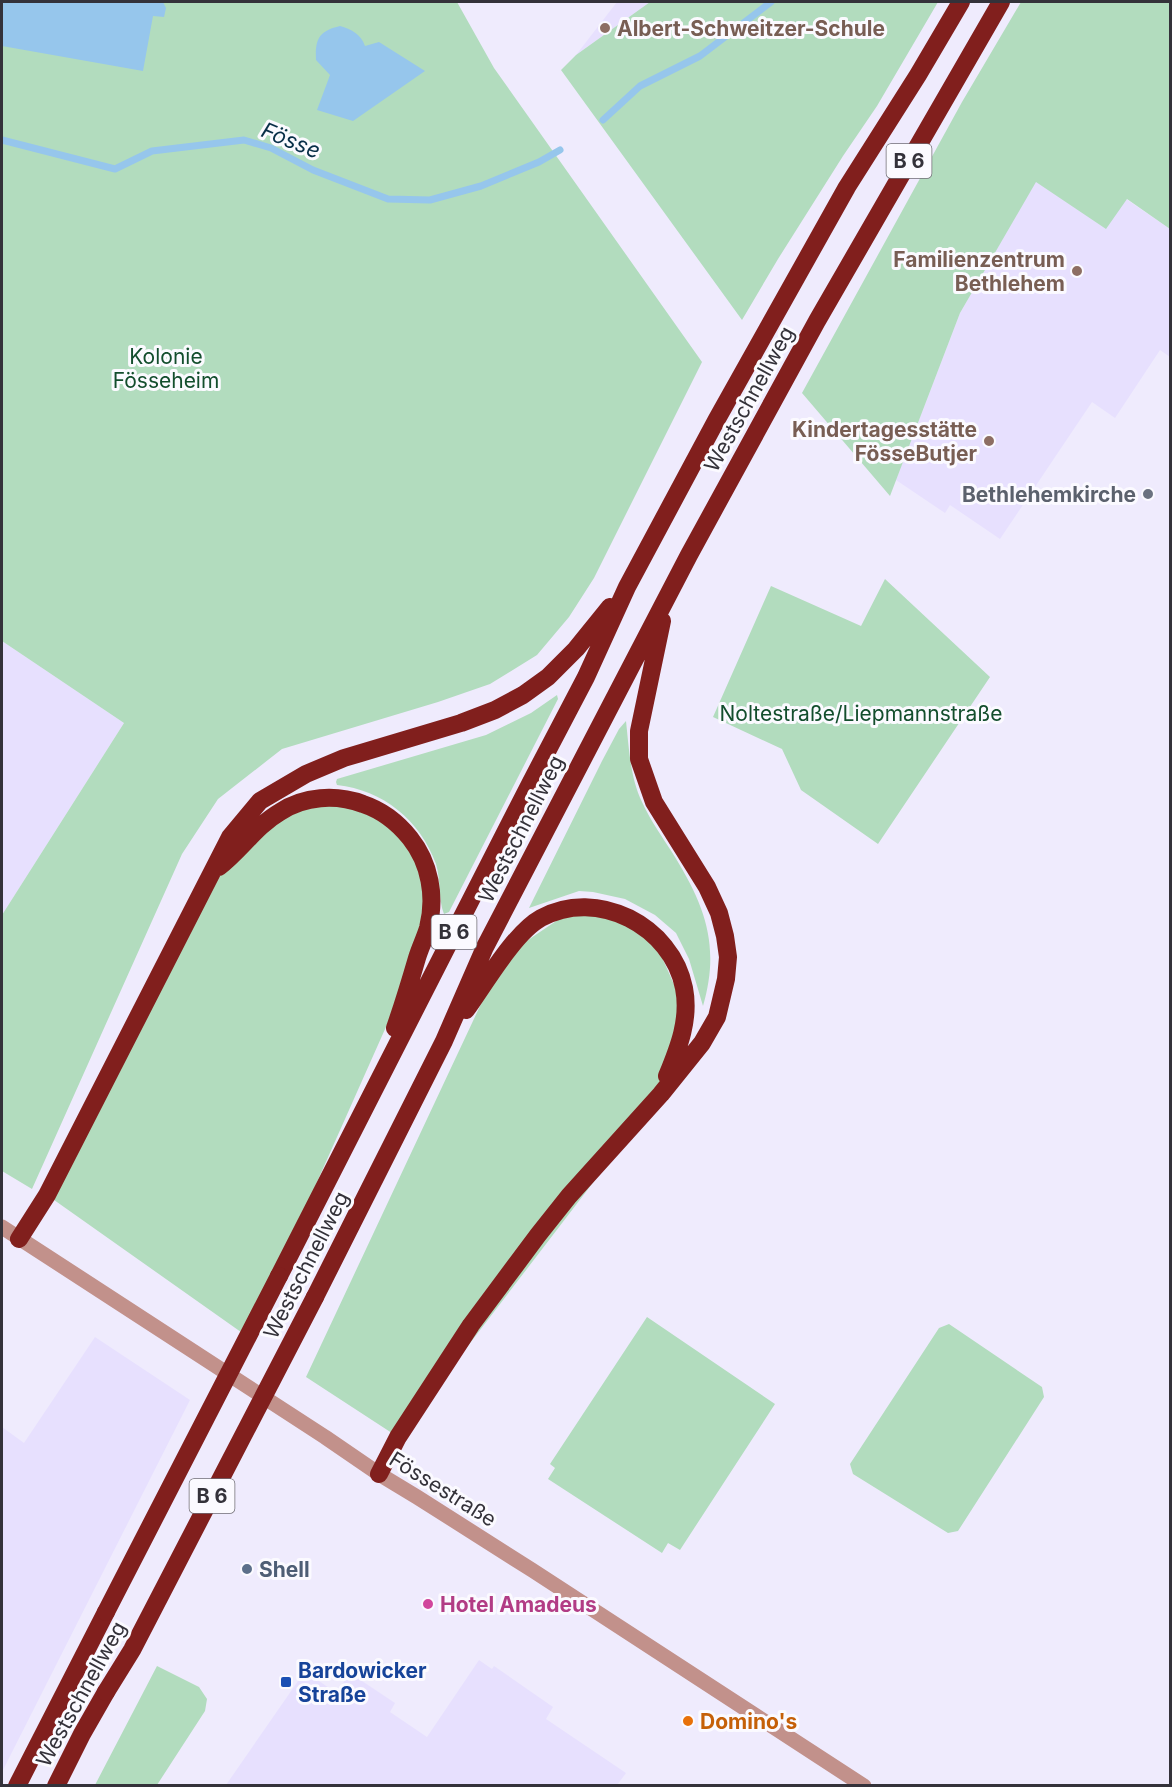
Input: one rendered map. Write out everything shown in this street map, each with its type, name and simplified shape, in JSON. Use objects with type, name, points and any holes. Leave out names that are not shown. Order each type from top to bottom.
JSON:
[{"type":"highway","name":"Westschnellweg","points":[[17,1785],[586,677],[627,587],[717,419],[848,187],[961,2]]},
{"type":"highway","name":"Westschnellweg","points":[[56,1785],[82,1734],[132,1650],[315,1297],[444,1041],[485,947],[668,596],[817,321],[1001,2]]},
{"type":"highway","points":[[19,1239],[47,1195],[230,837],[260,801],[306,774],[344,759],[460,723],[495,710],[523,695],[548,677],[576,649],[627,587]]},
{"type":"highway","points":[[379,1474],[398,1437],[471,1325],[569,1196],[661,1094],[702,1043],[717,1017],[726,979],[728,957],[719,913],[706,887],[654,802],[639,759],[639,731],[668,596]]},
{"type":"highway","points":[[211,873],[235,854],[259,827],[281,811],[299,803],[328,797],[350,799],[386,815],[418,848],[431,886],[428,927],[376,1085]]},
{"type":"highway","points":[[444,1041],[522,932],[541,918],[556,912],[577,907],[594,907],[614,912],[650,930],[665,945],[684,987],[687,1014],[681,1042],[661,1094]]},
{"type":"street","name":"Fössestraße","points":[[2,1227],[379,1474],[523,1564],[864,1785]]},
{"type":"shaded area","name":"Albert-Schweitzer-Schule","points":[[617,2],[650,2],[576,55]]},
{"type":"shaded area","points":[[1036,181],[1105,228],[1126,199],[1170,229],[1170,357],[1160,350],[1115,418],[1092,402],[1000,539],[950,505],[945,513],[896,480],[960,313]]},
{"type":"shaded area","points":[[2,641],[124,723],[2,915]]},
{"type":"shaded area","points":[[95,1337],[190,1400],[2,1772],[2,1427],[24,1443]]},
{"type":"shaded area","points":[[479,1660],[492,1669],[494,1666],[553,1707],[546,1719],[626,1773],[617,1785],[226,1785],[305,1671],[336,1693],[350,1673],[395,1703],[390,1712],[427,1737]]},
{"type":"green space","name":"Kolonie Fösseheim","points":[[2,2],[457,2],[494,68],[702,362],[594,578],[569,617],[537,655],[490,684],[282,749],[218,799],[182,854],[32,1189],[2,1171],[2,915],[124,723],[2,641]]},
{"type":"green space","points":[[650,2],[938,2],[877,106],[778,259],[742,320],[561,70],[576,55]]},
{"type":"green space","points":[[1021,2],[1170,2],[1170,229],[1127,199],[1106,229],[1036,182],[960,313],[890,496],[802,393],[962,102]]},
{"type":"green space","name":"Noltestraße/Liepmannstraße","points":[[885,579],[990,677],[878,844],[801,790],[782,749],[713,717],[771,586],[861,626]]},
{"type":"green space","points":[[557,695],[558,699],[449,912],[444,914],[436,864],[429,848],[410,821],[398,810],[370,793],[337,785],[337,779],[486,735],[531,713]]},
{"type":"green space","points":[[626,721],[631,762],[638,792],[649,816],[686,876],[702,911],[707,929],[710,965],[703,1006],[689,959],[676,933],[655,915],[625,899],[579,891],[529,908],[602,761],[619,729]]},
{"type":"green space","points":[[328,797],[404,831],[431,886],[418,955],[248,1337],[47,1195],[211,873],[259,827]]},
{"type":"green space","points":[[577,907],[650,930],[687,1014],[661,1094],[398,1437],[306,1377],[503,957]]},
{"type":"green space","points":[[647,1317],[775,1404],[680,1550],[668,1543],[662,1553],[548,1479],[555,1468],[550,1464]]},
{"type":"green space","points":[[949,1324],[1042,1387],[1044,1397],[958,1531],[948,1533],[853,1474],[850,1464],[939,1328]]},
{"type":"green space","points":[[157,1666],[199,1687],[207,1699],[205,1711],[157,1785],[95,1785]]},
{"type":"water","points":[[2,2],[163,2],[166,8],[164,17],[153,16],[143,71],[2,46]]},
{"type":"water","points":[[340,26],[355,33],[365,46],[379,42],[425,71],[353,121],[317,110],[330,75],[316,60],[316,47],[323,33]]},
{"type":"waterway","name":"Fösse","points":[[603,120],[640,86],[700,56],[771,2]]},
{"type":"waterway","name":"Fösse","points":[[2,140],[115,169],[152,151],[244,140],[271,148],[313,170],[388,199],[430,200],[481,186],[539,162],[560,150]]},
{"type":"place","name":"Albert-Schweitzer-Schule","points":[[605,28]]},
{"type":"place","name":"Familienzentrum Bethlehem","points":[[1077,271]]},
{"type":"place","name":"Kindertagesstätte FösseButjer","points":[[989,441]]},
{"type":"place","name":"Bethlehemkirche","points":[[1148,494]]},
{"type":"place","name":"Shell","points":[[247,1569]]},
{"type":"place","name":"Hotel Amadeus","points":[[428,1604]]},
{"type":"place","name":"Bardowicker Straße","points":[[286,1682]]},
{"type":"place","name":"Domino's","points":[[688,1721]]}]
